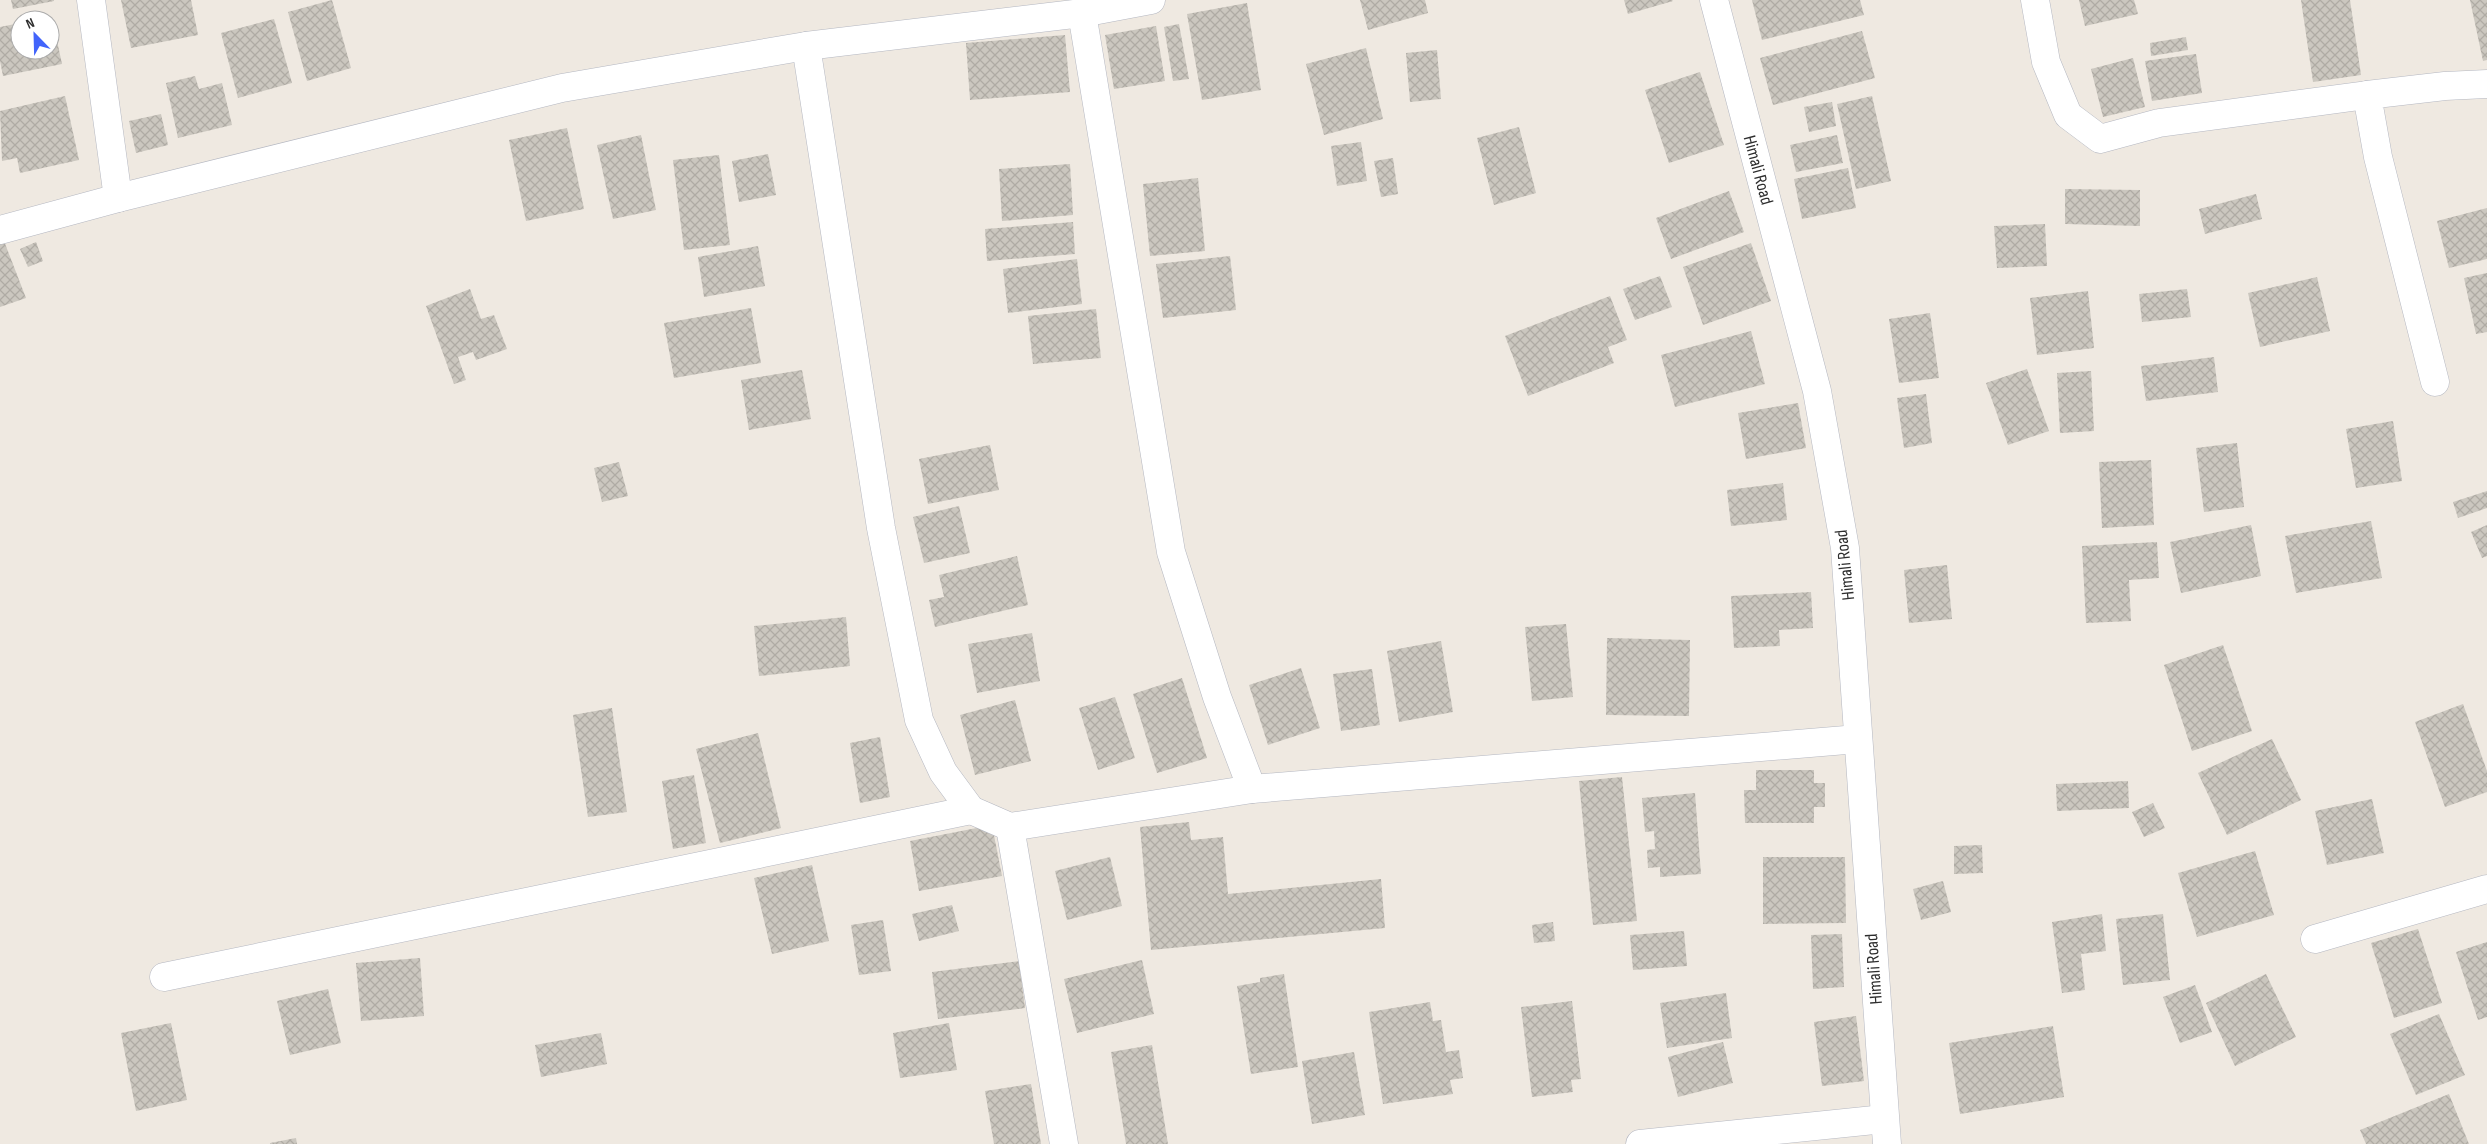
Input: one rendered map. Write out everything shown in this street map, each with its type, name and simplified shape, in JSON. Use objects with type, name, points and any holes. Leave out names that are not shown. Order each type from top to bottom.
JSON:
[{"type":"street","points":[[91,0],[118,198]]},
{"type":"street","points":[[0,230],[118,198],[562,88],[806,46],[1082,12],[1151,0]]},
{"type":"street","name":"Himali Road","points":[[1714,0],[1817,391],[1845,548],[1886,1131]]},
{"type":"street","points":[[2036,0],[2046,62],[2068,115],[2100,139],[2159,123],[2368,95],[2445,86],[2487,84]]},
{"type":"street","points":[[1082,12],[1172,552],[1217,697],[1252,789]]},
{"type":"street","points":[[806,46],[881,528],[919,720],[943,772],[971,810],[1010,827],[1252,789],[1858,739]]},
{"type":"street","points":[[2368,95],[2378,157],[2435,382]]},
{"type":"street","points":[[164,977],[971,810]]},
{"type":"street","points":[[1010,827],[1064,1144]]},
{"type":"street","points":[[2315,939],[2487,890]]},
{"type":"street","points":[[1640,1144],[1886,1131]]},
{"type":"building","points":[[11,0],[54,0],[54,1],[13,9]]},
{"type":"building","points":[[121,0],[191,0],[198,35],[131,48]]},
{"type":"building","points":[[332,0],[351,68],[307,81],[288,12]]},
{"type":"building","points":[[1360,0],[1425,0],[1428,13],[1368,30]]},
{"type":"building","points":[[1624,0],[1672,0],[1673,1],[1628,14]]},
{"type":"building","points":[[1752,0],[1860,0],[1864,15],[1762,40]]},
{"type":"building","points":[[2079,0],[2134,0],[2138,14],[2085,26]]},
{"type":"building","points":[[2301,0],[2350,0],[2361,75],[2313,82]]},
{"type":"building","points":[[2470,0],[2487,0],[2487,60],[2483,61]]},
{"type":"building","points":[[1247,3],[1261,90],[1202,100],[1187,14]]},
{"type":"building","points":[[274,19],[292,83],[238,98],[221,33]]},
{"type":"building","points":[[1179,24],[1189,79],[1173,81],[1164,27]]},
{"type":"building","points":[[10,25],[10,60],[60,60],[60,55],[62,64],[3,76],[0,61],[0,27]]},
{"type":"building","points":[[1156,26],[1165,81],[1114,89],[1105,35]]},
{"type":"building","points":[[1862,31],[1875,78],[1773,105],[1760,58]]},
{"type":"building","points":[[1065,35],[1070,92],[970,100],[966,43]]},
{"type":"building","points":[[2186,37],[2188,50],[2151,56],[2150,43]]},
{"type":"building","points":[[1366,48],[1383,119],[1324,135],[1306,64]]},
{"type":"building","points":[[1437,50],[1441,99],[1410,102],[1406,53]]},
{"type":"building","points":[[2196,54],[2202,93],[2152,101],[2145,61]]},
{"type":"building","points":[[2133,58],[2145,107],[2103,117],[2091,69]]},
{"type":"building","points":[[1700,72],[1724,145],[1669,163],[1645,90]]},
{"type":"building","points":[[195,76],[199,89],[222,83],[232,125],[178,138],[166,83]]},
{"type":"building","points":[[65,96],[79,160],[20,173],[17,158],[2,161],[0,111]]},
{"type":"building","points":[[1872,96],[1891,181],[1856,189],[1837,104]]},
{"type":"building","points":[[1832,102],[1836,126],[1809,132],[1804,107]]},
{"type":"building","points":[[161,114],[168,145],[136,153],[129,121]]},
{"type":"building","points":[[1519,127],[1536,193],[1494,205],[1477,138]]},
{"type":"building","points":[[567,128],[584,209],[526,221],[509,140]]},
{"type":"building","points":[[641,135],[656,210],[613,219],[597,145]]},
{"type":"building","points":[[1837,135],[1843,163],[1796,172],[1790,145]]},
{"type":"building","points":[[1361,142],[1367,181],[1337,186],[1331,146]]},
{"type":"building","points":[[768,154],[776,195],[739,202],[732,161]]},
{"type":"building","points":[[719,155],[730,245],[684,250],[673,160]]},
{"type":"building","points":[[1393,158],[1398,194],[1381,197],[1374,161]]},
{"type":"building","points":[[1070,164],[1073,215],[1002,221],[999,169]]},
{"type":"building","points":[[1848,168],[1856,208],[1802,219],[1794,179]]},
{"type":"building","points":[[1198,178],[1205,251],[1150,256],[1143,184]]},
{"type":"building","points":[[2065,189],[2140,190],[2140,226],[2065,224]]},
{"type":"building","points":[[1729,191],[1744,232],[1671,259],[1656,218]]},
{"type":"building","points":[[2256,194],[2262,219],[2205,234],[2199,209]]},
{"type":"building","points":[[2487,208],[2487,259],[2449,268],[2437,221]]},
{"type":"building","points":[[1073,222],[1075,254],[987,261],[985,229]]},
{"type":"building","points":[[2045,224],[2047,266],[1997,268],[1994,226]]},
{"type":"building","points":[[4,241],[26,298],[0,307],[0,242]]},
{"type":"building","points":[[36,242],[43,261],[28,267],[20,249]]},
{"type":"building","points":[[1751,243],[1771,301],[1703,325],[1683,267]]},
{"type":"building","points":[[758,246],[765,286],[704,297],[698,257]]},
{"type":"building","points":[[1230,256],[1236,310],[1163,318],[1156,264]]},
{"type":"building","points":[[1077,259],[1082,304],[1008,313],[1003,269]]},
{"type":"building","points":[[2487,273],[2487,332],[2476,334],[2464,278]]},
{"type":"building","points":[[1660,276],[1672,307],[1635,320],[1623,289]]},
{"type":"building","points":[[2317,277],[2330,331],[2260,347],[2248,293]]},
{"type":"building","points":[[470,289],[481,319],[494,315],[507,349],[476,360],[473,352],[458,357],[466,380],[454,384],[426,306]]},
{"type":"building","points":[[2187,289],[2191,317],[2142,322],[2139,294]]},
{"type":"building","points":[[2088,291],[2094,348],[2037,355],[2030,298]]},
{"type":"building","points":[[1610,296],[1627,340],[1608,347],[1614,363],[1528,396],[1505,336]]},
{"type":"building","points":[[751,308],[761,363],[674,378],[664,323]]},
{"type":"building","points":[[1096,309],[1101,358],[1033,364],[1028,316]]},
{"type":"building","points":[[1930,313],[1939,378],[1899,383],[1889,319]]},
{"type":"building","points":[[1751,331],[1765,384],[1675,407],[1661,355]]},
{"type":"building","points":[[2214,357],[2218,392],[2146,401],[2141,366]]},
{"type":"building","points":[[2027,369],[2049,431],[2008,445],[1986,383]]},
{"type":"building","points":[[802,370],[811,419],[749,430],[741,380]]},
{"type":"building","points":[[2091,371],[2094,431],[2060,433],[2057,373]]},
{"type":"building","points":[[1926,394],[1932,443],[1904,448],[1897,398]]},
{"type":"building","points":[[1798,403],[1806,448],[1746,459],[1738,413]]},
{"type":"building","points":[[2393,421],[2402,481],[2356,488],[2346,429]]},
{"type":"building","points":[[2237,443],[2244,507],[2204,512],[2196,448]]},
{"type":"building","points":[[990,445],[999,490],[928,504],[919,459]]},
{"type":"building","points":[[2151,460],[2154,525],[2102,528],[2099,462]]},
{"type":"building","points":[[619,462],[628,496],[602,502],[594,468]]},
{"type":"building","points":[[1783,483],[1787,520],[1731,526],[1727,490]]},
{"type":"building","points":[[2487,491],[2487,508],[2458,518],[2453,502]]},
{"type":"building","points":[[959,506],[970,553],[924,563],[913,517]]},
{"type":"building","points":[[2371,521],[2382,578],[2296,593],[2285,536]]},
{"type":"building","points":[[2251,525],[2261,576],[2181,593],[2170,542]]},
{"type":"building","points":[[2487,525],[2487,556],[2482,558],[2471,532]]},
{"type":"building","points":[[2157,542],[2159,578],[2129,580],[2131,621],[2086,623],[2082,546]]},
{"type":"building","points":[[1017,556],[1028,605],[935,627],[929,600],[944,597],[939,575]]},
{"type":"building","points":[[1947,565],[1952,619],[1909,623],[1904,570]]},
{"type":"building","points":[[1811,592],[1813,628],[1779,630],[1780,646],[1734,648],[1731,596]]},
{"type":"building","points":[[846,617],[850,666],[759,676],[754,626]]},
{"type":"building","points":[[1566,624],[1573,697],[1532,701],[1525,627]]},
{"type":"building","points":[[1032,633],[1040,681],[977,693],[968,644]]},
{"type":"building","points":[[1607,638],[1690,640],[1689,716],[1606,715]]},
{"type":"building","points":[[1441,641],[1453,712],[1399,722],[1387,651]]},
{"type":"building","points":[[2223,645],[2252,731],[2192,751],[2164,665]]},
{"type":"building","points":[[1301,668],[1320,728],[1268,745],[1249,685]]},
{"type":"building","points":[[1372,669],[1380,725],[1341,731],[1333,674]]},
{"type":"building","points":[[1182,678],[1207,758],[1157,773],[1133,694]]},
{"type":"building","points":[[1115,697],[1135,758],[1098,770],[1079,708]]},
{"type":"building","points":[[1015,700],[1031,761],[975,775],[960,715]]},
{"type":"building","points":[[2463,704],[2487,771],[2487,792],[2445,807],[2415,722]]},
{"type":"building","points":[[612,708],[627,812],[588,817],[573,715]]},
{"type":"building","points":[[758,733],[781,828],[720,843],[696,749]]},
{"type":"building","points":[[880,737],[890,797],[860,803],[850,743]]},
{"type":"building","points":[[2272,739],[2301,800],[2227,835],[2198,773]]},
{"type":"building","points":[[1756,770],[1814,770],[1814,783],[1825,783],[1825,807],[1814,807],[1814,823],[1745,823],[1744,790],[1756,790]]},
{"type":"building","points":[[694,775],[706,843],[673,849],[662,781]]},
{"type":"building","points":[[1622,777],[1637,921],[1593,925],[1579,781]]},
{"type":"building","points":[[2128,781],[2129,808],[2057,811],[2056,784]]},
{"type":"building","points":[[1695,793],[1701,874],[1660,877],[1660,867],[1648,868],[1647,850],[1655,849],[1654,831],[1645,832],[1642,798]]},
{"type":"building","points":[[2372,799],[2384,853],[2327,865],[2315,811]]},
{"type":"building","points":[[2153,803],[2165,828],[2144,837],[2132,812]]},
{"type":"building","points":[[1189,822],[1191,840],[1223,837],[1228,894],[1381,879],[1385,928],[1151,950],[1140,827]]},
{"type":"building","points":[[992,825],[1002,876],[919,891],[910,841]]},
{"type":"building","points":[[1982,845],[1983,873],[1954,874],[1954,846]]},
{"type":"building","points":[[2255,851],[2274,915],[2197,937],[2178,873]]},
{"type":"building","points":[[1110,857],[1122,906],[1067,920],[1055,871]]},
{"type":"building","points":[[1763,857],[1845,857],[1846,923],[1763,924]]},
{"type":"building","points":[[812,865],[829,941],[772,954],[754,878]]},
{"type":"building","points":[[1943,881],[1951,912],[1921,920],[1913,889]]},
{"type":"building","points":[[952,905],[959,931],[919,941],[912,914]]},
{"type":"building","points":[[2102,914],[2106,951],[2081,954],[2085,990],[2062,993],[2052,922]]},
{"type":"building","points":[[2163,914],[2170,980],[2123,985],[2116,919]]},
{"type":"building","points":[[883,920],[891,971],[859,975],[851,925]]},
{"type":"building","points":[[1553,922],[1555,941],[1534,943],[1532,925]]},
{"type":"building","points":[[2418,929],[2442,1003],[2394,1018],[2371,943]]},
{"type":"building","points":[[1684,931],[1687,966],[1633,970],[1630,935]]},
{"type":"building","points":[[1842,934],[1844,987],[1813,989],[1811,935]]},
{"type":"building","points":[[2487,942],[2487,1017],[2478,1020],[2456,952]]},
{"type":"building","points":[[420,958],[424,1016],[361,1021],[356,963]]},
{"type":"building","points":[[1142,960],[1154,1014],[1077,1033],[1064,979]]},
{"type":"building","points":[[1019,961],[1025,1008],[938,1019],[932,972]]},
{"type":"building","points":[[1284,974],[1298,1067],[1251,1074],[1237,986],[1260,982],[1260,978]]},
{"type":"building","points":[[2266,974],[2296,1037],[2235,1066],[2206,1003]]},
{"type":"building","points":[[2195,985],[2212,1032],[2180,1043],[2163,997]]},
{"type":"building","points":[[328,989],[341,1043],[290,1055],[277,1001]]},
{"type":"building","points":[[1726,993],[1732,1038],[1667,1048],[1660,1003]]},
{"type":"building","points":[[1572,1001],[1581,1079],[1571,1080],[1573,1092],[1532,1097],[1521,1007]]},
{"type":"building","points":[[1430,1002],[1433,1021],[1441,1020],[1446,1052],[1459,1050],[1463,1078],[1450,1080],[1453,1094],[1383,1104],[1369,1012]]},
{"type":"building","points":[[2439,1014],[2465,1075],[2416,1095],[2390,1034]]},
{"type":"building","points":[[1856,1016],[1864,1081],[1822,1086],[1814,1022]]},
{"type":"building","points":[[171,1023],[187,1100],[136,1111],[121,1033]]},
{"type":"building","points":[[949,1023],[957,1070],[900,1078],[893,1033]]},
{"type":"building","points":[[2053,1026],[2064,1097],[1960,1114],[1949,1043]]},
{"type":"building","points":[[601,1033],[607,1064],[541,1077],[535,1045]]},
{"type":"building","points":[[1723,1042],[1733,1083],[1678,1097],[1668,1057]]},
{"type":"building","points":[[1152,1045],[1168,1144],[1126,1144],[1111,1052]]},
{"type":"building","points":[[1354,1052],[1365,1115],[1312,1124],[1302,1061]]},
{"type":"building","points":[[1031,1084],[1041,1144],[994,1144],[985,1091]]},
{"type":"building","points":[[2449,1094],[2469,1144],[2366,1144],[2360,1130]]},
{"type":"building","points":[[296,1138],[297,1144],[270,1144],[270,1143]]}]
